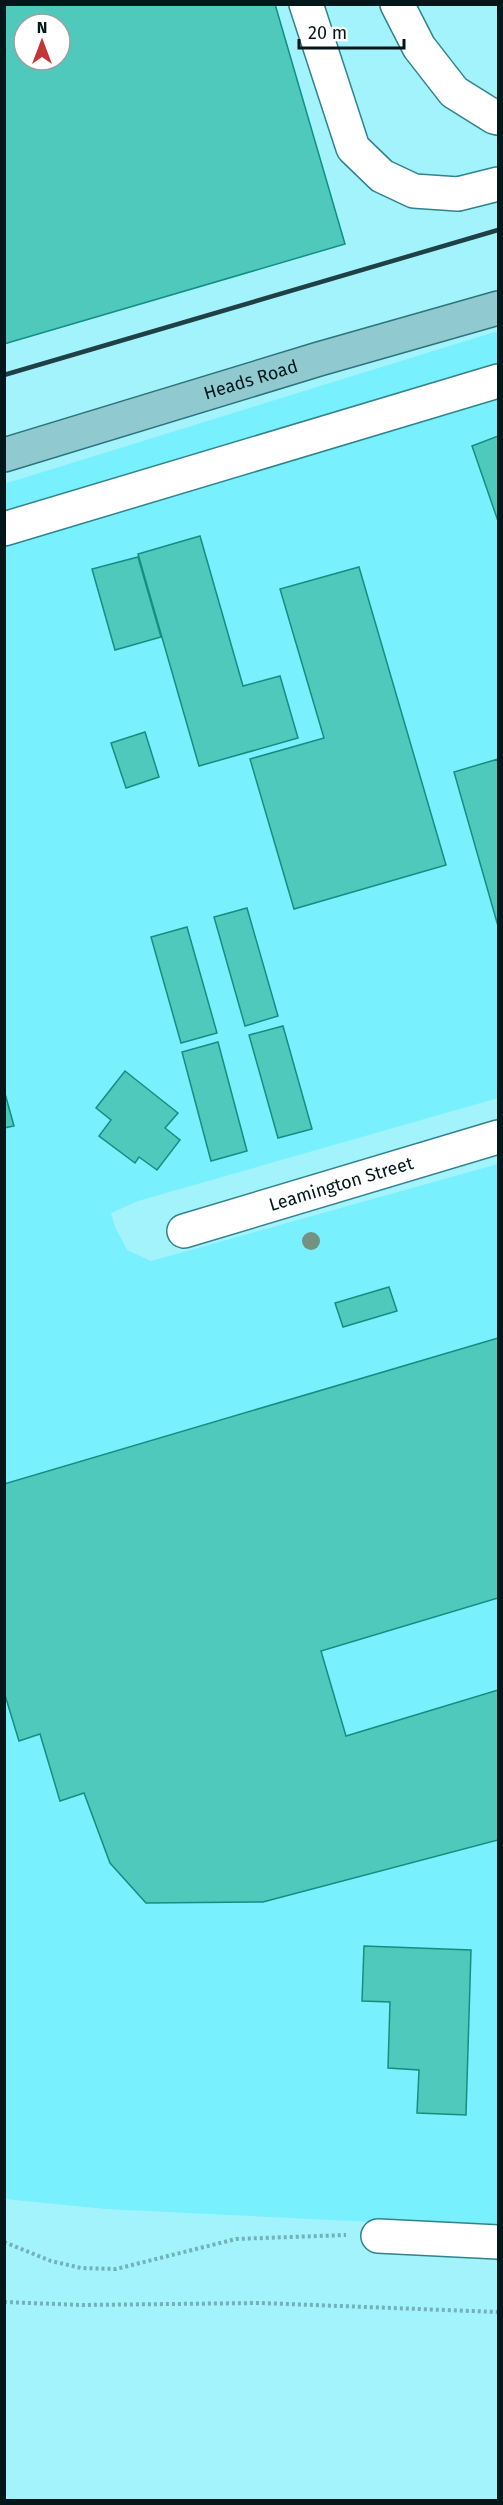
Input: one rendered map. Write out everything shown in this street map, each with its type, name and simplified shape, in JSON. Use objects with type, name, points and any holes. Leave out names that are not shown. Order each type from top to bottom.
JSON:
[{"type":"main road","name":"Heads Road","points":[[4,455],[320,359],[498,308]]},
{"type":"street","points":[[306,4],[353,148],[382,176],[414,191],[458,194],[498,184]]},
{"type":"street","points":[[397,4],[419,47],[454,92],[498,118]]},
{"type":"street","points":[[4,529],[498,381]]},
{"type":"street","name":"Leamington Street","points":[[184,1231],[498,1137]]},
{"type":"street","points":[[378,2236],[498,2242]]},
{"type":"path","points":[[4,2242],[51,2261],[81,2268],[116,2269],[236,2239],[270,2236],[378,2236]]},
{"type":"path","points":[[4,2302],[82,2305],[261,2303],[498,2312]]},
{"type":"shaded area","points":[[498,331],[498,1098],[138,1201],[111,1213],[115,1227],[127,1250],[151,1261],[498,1164],[498,2228],[106,2209],[5,2199],[4,484]]},
{"type":"building","points":[[4,4],[275,4],[345,244],[4,344]]},
{"type":"building","points":[[498,436],[498,521],[472,446]]},
{"type":"building","points":[[200,536],[243,686],[280,676],[298,738],[199,766],[138,554]]},
{"type":"building","points":[[138,557],[161,637],[115,650],[92,569]]},
{"type":"building","points":[[359,567],[446,865],[294,909],[250,759],[324,738],[280,589]]},
{"type":"building","points":[[145,732],[159,777],[126,788],[111,743]]},
{"type":"building","points":[[498,759],[498,926],[454,772]]},
{"type":"building","points":[[247,908],[278,1016],[245,1026],[214,917]]},
{"type":"building","points":[[187,927],[217,1033],[181,1043],[151,937]]},
{"type":"building","points":[[283,1026],[312,1129],[278,1138],[249,1035]]},
{"type":"building","points":[[218,1042],[247,1151],[211,1161],[182,1052]]},
{"type":"building","points":[[125,1071],[178,1113],[165,1128],[180,1140],[157,1170],[139,1157],[135,1163],[99,1136],[111,1120],[96,1108]]},
{"type":"building","points":[[4,1090],[14,1126],[4,1128]]},
{"type":"building","points":[[389,1287],[397,1311],[343,1327],[335,1303]]},
{"type":"building","points":[[498,1338],[498,1598],[321,1651],[346,1736],[498,1690],[498,1840],[263,1902],[146,1903],[110,1863],[84,1793],[60,1801],[40,1734],[19,1741],[4,1692],[4,1484]]},
{"type":"building","points":[[364,1946],[471,1950],[466,2115],[417,2113],[419,2070],[388,2068],[390,2002],[362,2001]]},
{"type":"railway","points":[[4,375],[498,230]]}]
